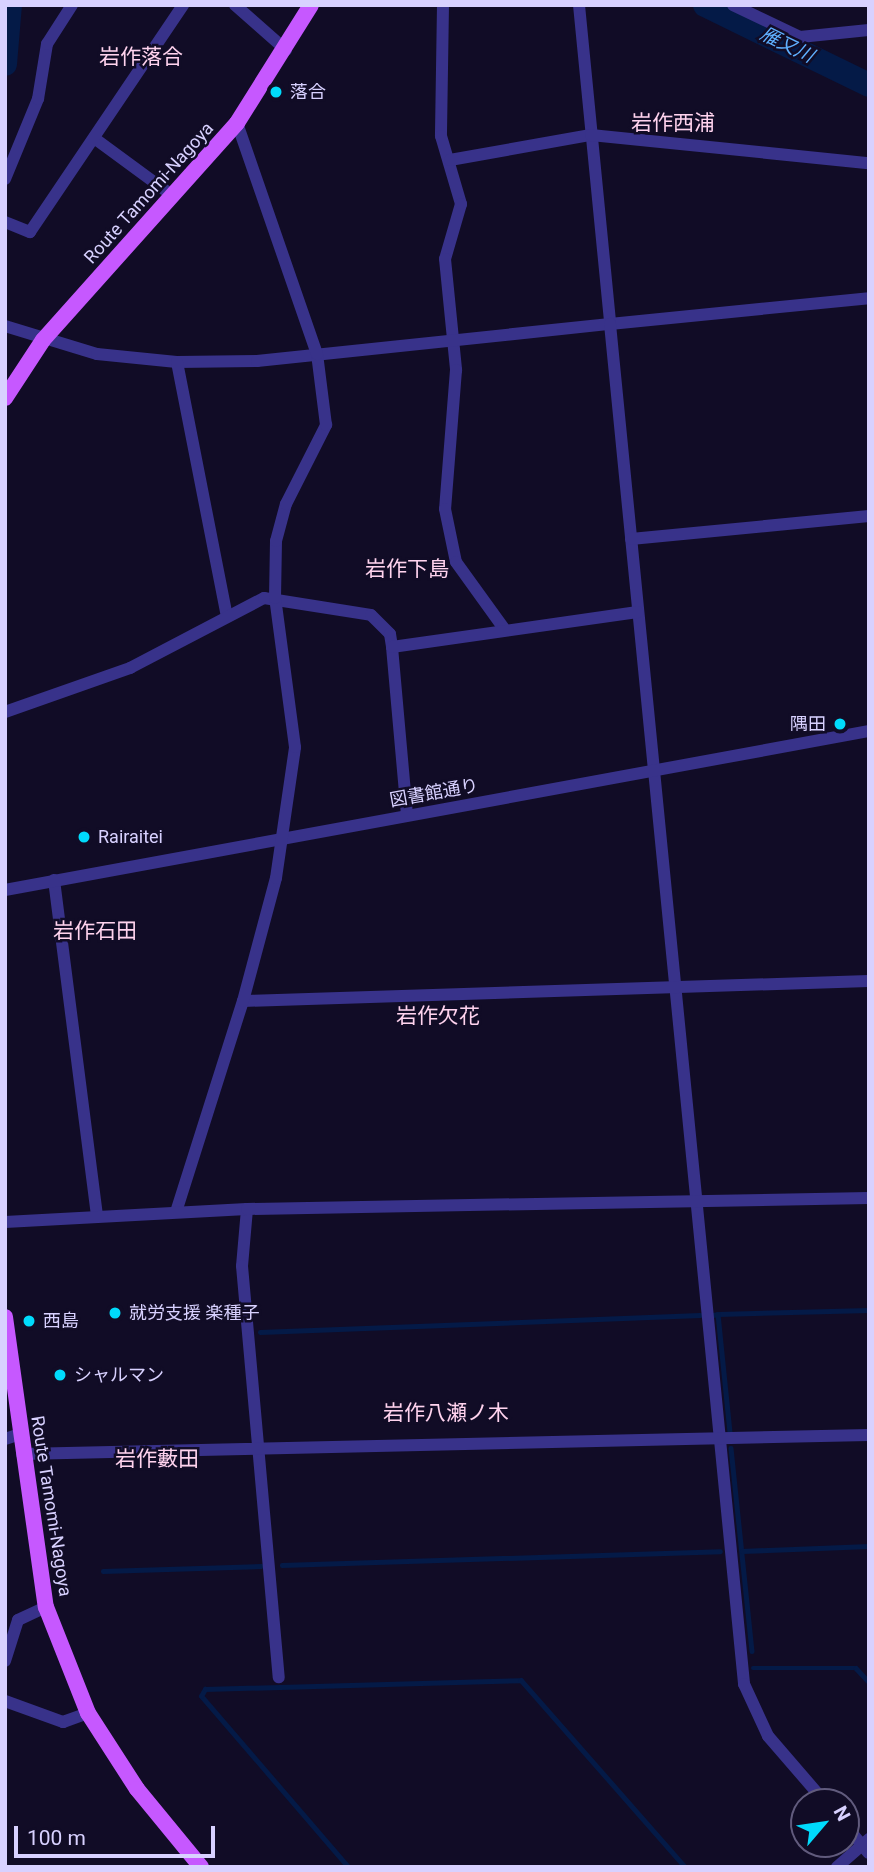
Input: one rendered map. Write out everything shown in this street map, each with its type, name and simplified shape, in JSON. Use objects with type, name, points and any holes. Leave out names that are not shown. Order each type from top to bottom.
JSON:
[{"type":"main road","name":"Route Tamomi-Nagoya","points":[[5,398],[43,340],[237,123],[286,50],[310,5]]},
{"type":"main road","name":"Route Tamomi-Nagoya","points":[[5,1317],[13,1437],[22,1454],[47,1607],[88,1713],[137,1789],[201,1867]]},
{"type":"street","points":[[5,179],[38,99],[47,44],[72,5]]},
{"type":"street","points":[[5,222],[30,232],[183,5]]},
{"type":"street","points":[[235,5],[286,50]]},
{"type":"street","points":[[443,5],[439,96],[441,136],[461,204],[445,259],[453,341],[451,491],[445,509],[456,562],[505,630]]},
{"type":"street","points":[[579,5],[735,1614],[752,1710],[814,1788]]},
{"type":"street","points":[[733,5],[800,37],[869,30]]},
{"type":"street","points":[[176,1212],[243,1001],[276,878],[295,747],[275,598],[279,523],[326,425],[317,354],[237,123]]},
{"type":"street","points":[[450,160],[591,135],[869,163]]},
{"type":"street","points":[[94,138],[173,196]]},
{"type":"street","points":[[5,326],[43,340],[97,354],[177,362],[317,354],[869,298]]},
{"type":"street","points":[[177,362],[227,616]]},
{"type":"street","points":[[631,539],[869,516]]},
{"type":"street","points":[[5,712],[130,668],[227,616],[275,598],[371,615],[390,635],[407,815]]},
{"type":"street","points":[[392,647],[638,612]]},
{"type":"street","name":"図書館通り","points":[[5,890],[869,731]]},
{"type":"street","points":[[54,880],[97,1214]]},
{"type":"street","points":[[243,1001],[869,981]]},
{"type":"street","points":[[5,1222],[97,1214],[247,1209],[696,1205],[869,1198]]},
{"type":"street","points":[[247,1209],[242,1266],[279,1677]]},
{"type":"street","points":[[22,1454],[869,1435]]},
{"type":"street","points":[[5,1661],[18,1620],[47,1607]]},
{"type":"street","points":[[5,1701],[63,1722],[88,1713]]},
{"type":"street","points":[[838,1867],[867,1846]]},
{"type":"waterway","points":[[5,64],[10,5]]},
{"type":"waterway","name":"雁又川","points":[[705,5],[869,85]]},
{"type":"waterway","points":[[718,1314],[869,1310]]},
{"type":"waterway","points":[[713,1315],[718,1314],[730,1433]]},
{"type":"waterway","points":[[260,1332],[700,1315]]},
{"type":"waterway","points":[[731,1448],[752,1651]]},
{"type":"waterway","points":[[742,1551],[869,1546]]},
{"type":"waterway","points":[[282,1565],[720,1551]]},
{"type":"waterway","points":[[103,1571],[261,1566]]},
{"type":"waterway","points":[[753,1668],[856,1668],[869,1682]]},
{"type":"waterway","points":[[348,1867],[201,1696],[205,1689],[521,1680],[685,1867]]},
{"type":"place","name":"落合","points":[[276,92]]},
{"type":"place","name":"隅田","points":[[840,724]]},
{"type":"place","name":"Rairaitei","points":[[84,837]]},
{"type":"place","name":"就労支援 楽種子","points":[[115,1313]]},
{"type":"place","name":"西島","points":[[29,1321]]},
{"type":"place","name":"シャルマン","points":[[60,1375]]},
{"type":"district","name":"岩作落合","points":[[141,57]]},
{"type":"district","name":"岩作西浦","points":[[673,123]]},
{"type":"district","name":"岩作下島","points":[[407,569]]},
{"type":"district","name":"岩作石田","points":[[95,931]]},
{"type":"district","name":"岩作欠花","points":[[438,1016]]},
{"type":"district","name":"岩作八瀬ノ木","points":[[446,1413]]},
{"type":"district","name":"岩作藪田","points":[[157,1459]]}]
